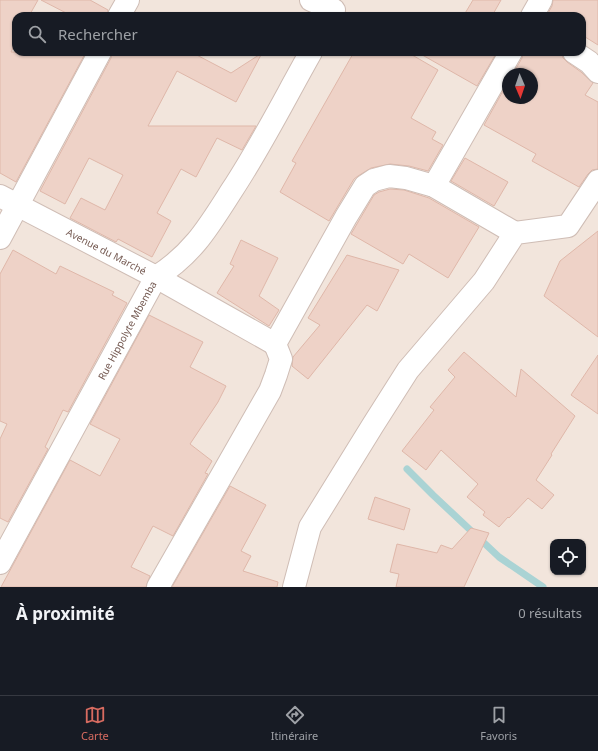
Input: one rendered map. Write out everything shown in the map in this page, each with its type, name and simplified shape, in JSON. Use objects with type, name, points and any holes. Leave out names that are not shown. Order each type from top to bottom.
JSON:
[{"type":"street","points":[[121,12],[128,0]]},
{"type":"street","points":[[311,0],[334,9]]},
{"type":"street","points":[[534,12],[541,0]]},
{"type":"street","points":[[0,238],[9,201],[98,56]]},
{"type":"street","name":"Rue Hippolyte Mbemba","points":[[0,563],[156,277],[171,268],[189,252],[205,233],[249,164],[309,56]]},
{"type":"street","points":[[434,186],[509,56]]},
{"type":"street","points":[[580,56],[589,62],[598,72]]},
{"type":"street","points":[[158,587],[270,391],[280,359],[275,344],[346,216],[365,186],[374,180],[389,176],[406,178],[434,186],[515,233],[568,226],[598,181]]},
{"type":"street","name":"Avenue du Marché","points":[[9,201],[156,277],[275,344]]},
{"type":"street","points":[[294,587],[310,527],[377,418],[408,370],[484,281],[515,233]]},
{"type":"shaded area","points":[[0,0],[598,0],[598,587],[0,587]]},
{"type":"building","points":[[0,0],[38,0],[31,12],[12,12],[12,56],[84,56],[16,182],[0,173]]},
{"type":"building","points":[[41,0],[90,0],[108,10],[108,12],[64,12]]},
{"type":"building","points":[[473,0],[501,0],[494,12],[466,12]]},
{"type":"building","points":[[553,0],[598,0],[598,45],[586,38],[586,12],[549,12]]},
{"type":"building","points":[[111,56],[199,56],[231,73],[257,56],[260,56],[236,102],[177,71],[148,126],[256,126],[242,150],[217,138],[196,177],[181,169],[157,213],[171,221],[152,257],[118,239],[116,242],[70,218],[81,198],[105,210],[123,175],[89,158],[65,204],[40,191]]},
{"type":"building","points":[[352,56],[414,56],[438,70],[411,118],[436,132],[432,139],[443,145],[428,171],[409,166],[390,164],[371,168],[354,179],[329,221],[280,192],[296,163],[292,161]]},
{"type":"building","points":[[424,56],[495,56],[477,86]]},
{"type":"building","points":[[522,56],[563,56],[567,62],[593,83],[585,95],[598,102],[598,169],[592,170],[579,187],[532,161],[536,154],[484,125],[502,93],[502,104],[538,104],[538,68],[516,68]]},
{"type":"building","points":[[465,158],[508,182],[494,206],[451,181]]},
{"type":"building","points":[[390,189],[404,190],[429,198],[479,227],[448,278],[409,254],[403,264],[351,234],[374,195]]},
{"type":"building","points":[[598,231],[598,337],[544,296],[560,261]]},
{"type":"building","points":[[241,240],[278,258],[259,296],[279,310],[269,326],[217,293],[234,266],[230,264]]},
{"type":"building","points":[[13,250],[56,274],[60,266],[114,292],[112,295],[127,303],[68,412],[63,410],[45,447],[48,449],[8,522],[0,518],[0,439],[7,424],[0,421],[0,274]]},
{"type":"building","points":[[347,255],[399,270],[377,311],[367,305],[308,379],[292,366],[293,357],[320,325],[308,318]]},
{"type":"building","points":[[149,315],[203,342],[190,367],[226,386],[218,402],[190,444],[212,461],[205,473],[208,474],[173,536],[153,526],[131,567],[150,576],[146,587],[1,587],[70,460],[100,476],[120,439],[90,424]]},
{"type":"building","points":[[464,352],[516,397],[521,369],[575,416],[536,480],[554,495],[542,509],[528,498],[499,527],[483,515],[485,512],[467,497],[478,484],[441,450],[426,470],[402,451],[434,410],[430,407],[455,377],[448,370]]},
{"type":"building","points":[[598,355],[598,414],[571,395]]},
{"type":"building","points":[[230,486],[266,505],[241,551],[251,556],[243,571],[278,582],[277,587],[172,587]]},
{"type":"building","points":[[375,497],[410,509],[404,530],[368,519]]},
{"type":"building","points":[[471,528],[489,533],[464,587],[396,587],[399,574],[390,572],[397,544],[437,553],[441,545],[452,549]]},
{"type":"waterway","points":[[407,469],[499,557],[543,587]]}]
